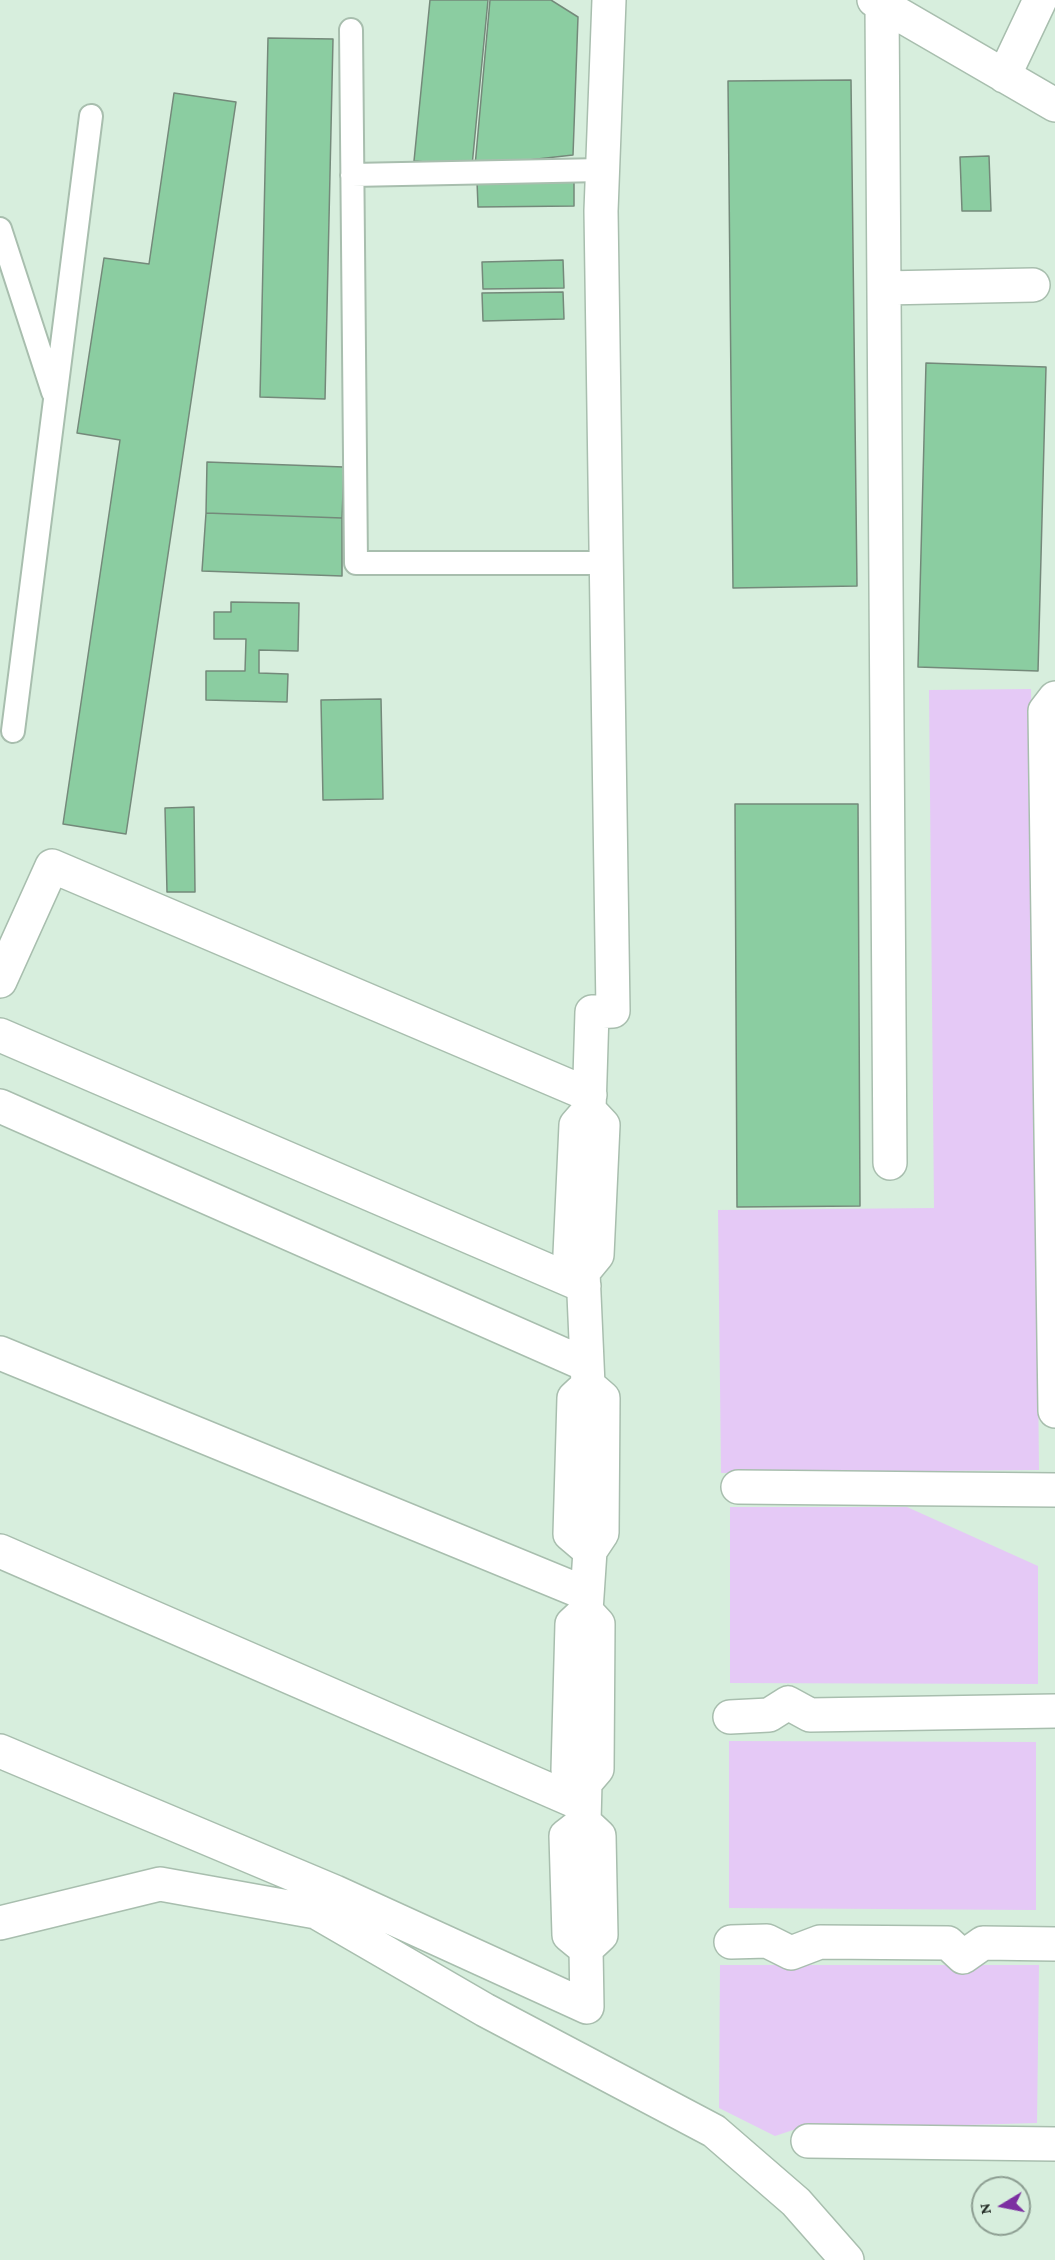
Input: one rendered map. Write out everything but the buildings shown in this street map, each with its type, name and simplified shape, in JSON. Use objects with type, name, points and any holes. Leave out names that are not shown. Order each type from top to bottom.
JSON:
[{"type":"street","points":[[584,1803],[568,1770],[572,1624],[587,1602],[590,1551],[570,1534],[574,1398],[587,1375],[583,1279],[570,1254],[576,1125],[590,1103],[592,1012],[613,1011],[602,170],[609,0]]},
{"type":"street","points":[[1004,76],[1040,0]]},
{"type":"street","points":[[878,2],[1055,105]]},
{"type":"street","points":[[878,2],[884,288],[890,1163]]},
{"type":"street","points":[[884,288],[1033,285]]},
{"type":"street","points":[[1055,698],[1045,711],[1045,722],[1055,1411]]},
{"type":"street","points":[[0,981],[52,866],[590,1103]]},
{"type":"street","points":[[0,1035],[583,1279]]},
{"type":"street","points":[[0,1106],[587,1375]]},
{"type":"street","points":[[0,1353],[587,1602]]},
{"type":"street","points":[[738,1487],[1055,1490]]},
{"type":"street","points":[[0,1551],[584,1803]]},
{"type":"street","points":[[730,1717],[769,1715],[788,1703],[810,1715],[1055,1712]]},
{"type":"street","points":[[0,1751],[335,1892],[587,2007],[586,1949],[569,1935],[566,1836],[584,1803]]},
{"type":"street","points":[[0,1923],[160,1884],[316,1912],[485,2010],[714,2131],[795,2202],[847,2260]]},
{"type":"street","points":[[731,1942],[767,1941],[791,1953],[820,1942],[948,1943],[963,1957],[983,1943],[1055,1944]]},
{"type":"street","points":[[808,2142],[1055,2144]]},
{"type":"lane","points":[[351,30],[356,563],[606,563]]},
{"type":"lane","points":[[13,732],[91,116]]},
{"type":"lane","points":[[352,175],[602,170]]},
{"type":"lane","points":[[0,229],[55,399]]},
{"type":"shaded area","points":[[1031,689],[1039,1470],[721,1473],[718,1210],[934,1208],[929,690]]},
{"type":"shaded area","points":[[730,1507],[907,1507],[1038,1566],[1038,1684],[730,1683]]},
{"type":"shaded area","points":[[729,1741],[1036,1742],[1036,1910],[729,1908]]},
{"type":"shaded area","points":[[720,1965],[1039,1965],[1037,2123],[793,2130],[775,2136],[719,2108]]}]
